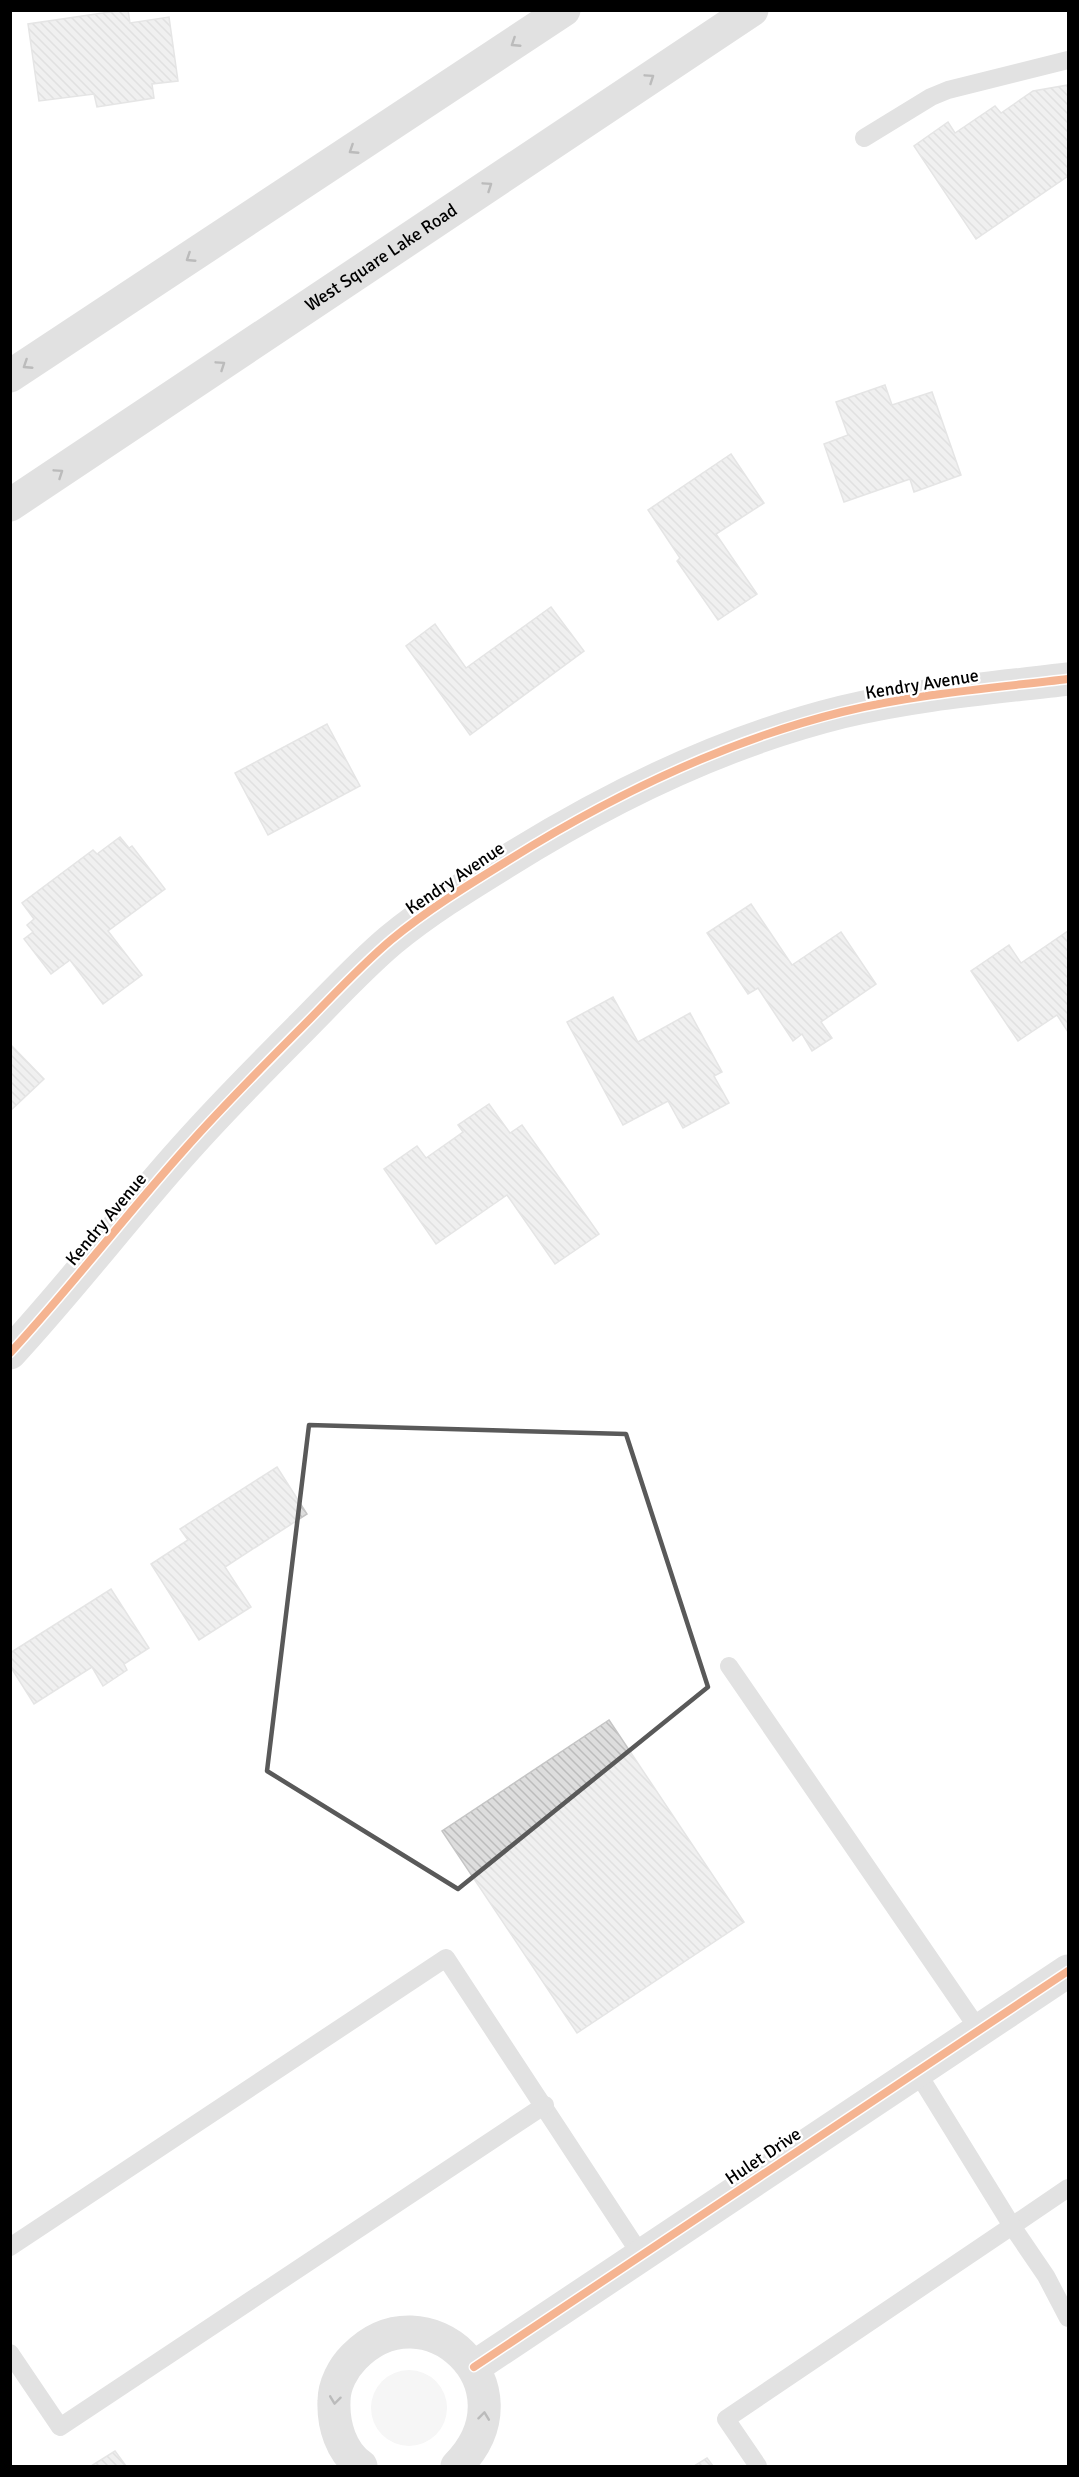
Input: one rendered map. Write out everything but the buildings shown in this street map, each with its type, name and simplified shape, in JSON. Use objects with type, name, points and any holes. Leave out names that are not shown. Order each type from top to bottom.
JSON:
[{"type":"highway","points":[[10,376],[564,10]]},
{"type":"highway","name":"West Square Lake Road","points":[[10,505],[752,10]]},
{"type":"street","name":"Kendry Avenue","points":[[10,1353],[185,1149],[243,1086],[381,949],[442,901],[555,830],[615,798],[653,779],[769,734],[845,712],[899,701],[1068,679]]},
{"type":"street","name":"Hulet Drive","points":[[474,2367],[1068,1971]]},
{"type":"street","points":[[361,2466],[345,2449],[337,2432],[333,2414],[334,2396],[339,2379],[348,2363],[376,2339],[412,2332],[430,2335],[447,2342],[474,2367],[481,2384],[485,2402],[484,2420],[475,2446],[457,2466]]},
{"type":"lane","points":[[864,138],[931,97],[948,90],[1068,60]]},
{"type":"lane","points":[[729,1666],[979,2030]]},
{"type":"lane","points":[[10,2247],[446,1958],[641,2255]]},
{"type":"lane","points":[[917,2072],[1012,2226],[1046,2276],[1068,2318]]},
{"type":"lane","points":[[10,2353],[60,2427],[544,2105]]},
{"type":"lane","points":[[758,2466],[726,2419],[1068,2188]]},
{"type":"highlighted area","points":[[309,1425],[626,1434],[708,1687],[458,1889],[267,1771]]},
{"type":"shaded area","points":[[409,2370],[423,2373],[436,2381],[444,2394],[447,2408],[444,2422],[436,2435],[423,2443],[409,2446],[395,2443],[382,2435],[374,2422],[371,2408],[374,2394],[382,2381],[395,2373]]},
{"type":"cycle path","points":[[10,1353],[162,1175],[242,1087],[379,950],[460,890],[544,839],[625,794],[753,739],[797,724],[870,706],[955,692],[1068,679]]},
{"type":"cycle path","points":[[474,2367],[1068,1971]]}]
